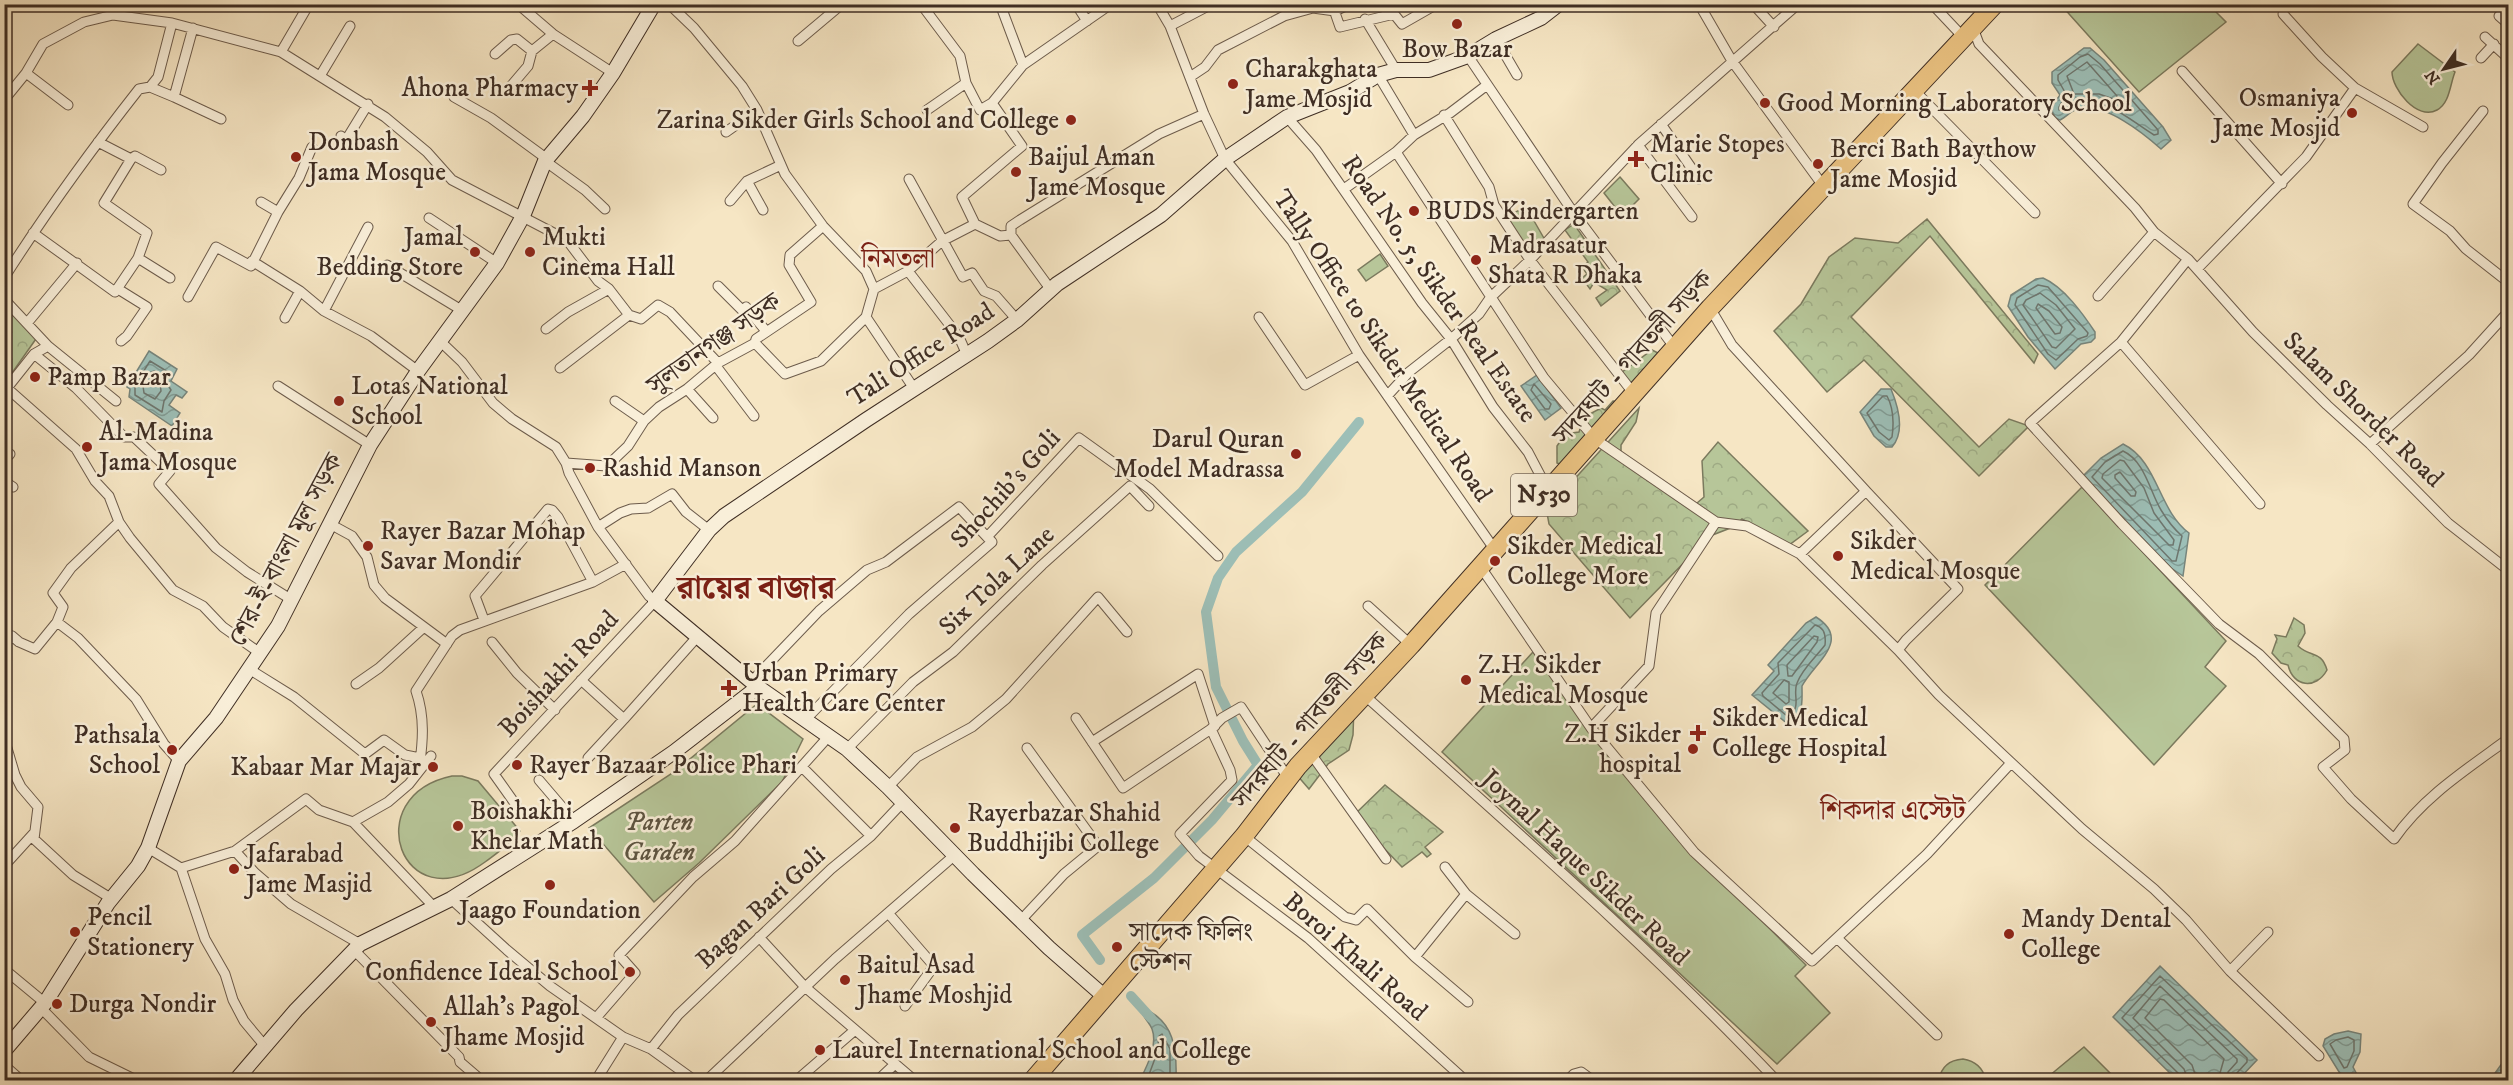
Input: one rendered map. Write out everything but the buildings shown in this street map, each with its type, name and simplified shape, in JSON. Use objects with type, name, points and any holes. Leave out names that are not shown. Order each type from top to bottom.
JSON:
[{"type":"highway","name":"সদরঘাট - গাবতলী সড়ক","points":[[1105,997],[1244,836],[1309,752],[1362,693],[1411,645],[1710,308],[1916,91],[1995,4]]},
{"type":"highway","name":"N530","points":[[1033,1080],[1105,997]]},
{"type":"street","points":[[113,15],[115,4]]},
{"type":"street","points":[[280,52],[309,4]]},
{"type":"street","points":[[518,4],[553,34],[613,73]]},
{"type":"street","name":"শের-ই-বাংলা মূল সড়ক","points":[[4,1050],[43,1006],[148,848],[179,761],[216,718],[260,653],[292,600],[370,445],[418,371],[497,263],[523,216],[545,161],[583,116],[613,73],[654,4]]},
{"type":"street","points":[[669,4],[694,28],[742,86],[757,110],[785,174],[823,226],[866,271],[874,289],[866,317],[821,361],[785,374],[755,343]]},
{"type":"street","points":[[798,41],[842,4]]},
{"type":"street","points":[[1076,4],[1087,21]]},
{"type":"street","points":[[923,6],[960,56],[966,83],[980,110],[992,103],[1023,65],[1111,4]]},
{"type":"street","name":"Tally Office to Sikder Medical Road","points":[[1157,4],[1170,26],[1204,114],[1225,159],[1292,241],[1359,355],[1495,550]]},
{"type":"street","points":[[1170,26],[1212,4]]},
{"type":"street","points":[[1190,77],[1205,67],[1218,50],[1284,16],[1313,8],[1334,8],[1350,4]]},
{"type":"street","points":[[1334,8],[1340,27],[1365,19],[1394,14],[1402,24],[1437,4]]},
{"type":"street","name":"Tali Office Road","points":[[655,601],[709,530],[724,516],[1017,320],[1050,290],[1105,250],[1161,215],[1225,159],[1287,117],[1350,92],[1378,75],[1396,70],[1429,70],[1468,56],[1496,39],[1541,18],[1559,4]]},
{"type":"street","points":[[1699,4],[1732,61],[1824,187]]},
{"type":"street","points":[[1753,4],[1774,27]]},
{"type":"street","points":[[1388,395],[1409,372],[1479,314],[1490,298],[1530,260],[1573,212],[1660,124],[1798,4]]},
{"type":"street","name":"Salam Shorder Road","points":[[1932,4],[1969,33],[2135,208],[2154,232],[2188,259],[2253,332],[2327,405],[2370,444],[2448,523],[2508,570]]},
{"type":"street","points":[[1000,5],[1023,65]]},
{"type":"street","points":[[2283,14],[2322,57],[2355,88],[2423,127]]},
{"type":"street","points":[[4,100],[26,73],[43,44],[84,22],[113,15],[172,23],[280,52],[368,104],[427,152],[452,180],[567,240],[598,281],[609,289],[629,315],[641,319],[658,305],[662,307],[717,364],[753,416]]},
{"type":"street","points":[[2499,16],[2508,24]]},
{"type":"street","points":[[1365,19],[1396,70]]},
{"type":"street","points":[[150,87],[158,77],[172,23]]},
{"type":"street","points":[[320,75],[350,26]]},
{"type":"street","points":[[174,97],[193,28]]},
{"type":"street","points":[[511,86],[528,66],[532,51],[553,34]]},
{"type":"street","points":[[2485,37],[2508,58]]},
{"type":"street","points":[[495,54],[511,40],[517,39],[532,51]]},
{"type":"street","points":[[1496,39],[1517,75]]},
{"type":"street","points":[[2481,58],[2494,44]]},
{"type":"street","points":[[1468,56],[1573,212],[1675,348]]},
{"type":"street","points":[[2182,71],[2282,184]]},
{"type":"street","points":[[26,73],[68,105]]},
{"type":"street","points":[[1378,75],[1413,135]]},
{"type":"street","points":[[927,110],[966,83]]},
{"type":"street","points":[[1344,189],[1396,152],[1413,135],[1487,85]]},
{"type":"street","points":[[4,278],[33,232],[139,89],[150,87],[221,119]]},
{"type":"street","points":[[2197,269],[2306,157],[2355,88]]},
{"type":"street","points":[[1916,91],[2035,213]]},
{"type":"street","points":[[454,97],[491,118],[543,156],[545,161],[585,190],[605,209]]},
{"type":"street","points":[[992,103],[1022,146],[962,196],[975,224],[1000,236],[1011,235]]},
{"type":"street","points":[[341,136],[346,140],[368,104]]},
{"type":"street","points":[[726,132],[757,110]]},
{"type":"street","points":[[2483,111],[2413,204],[2450,231],[2466,249],[2508,282]]},
{"type":"street","points":[[1050,290],[1011,235],[1011,226],[1159,134],[1204,114]]},
{"type":"street","points":[[1444,115],[1489,187],[1494,205],[1530,260],[1634,394]]},
{"type":"street","name":"Road No. 5, Sikder Real Estate","points":[[1287,117],[1316,150],[1422,303],[1451,339],[1493,407],[1528,452],[1548,490]]},
{"type":"street","points":[[1660,124],[1699,179]]},
{"type":"street","points":[[98,142],[131,159]]},
{"type":"street","points":[[1638,145],[1692,217]]},
{"type":"street","points":[[188,297],[216,247],[251,266],[278,212],[299,178],[312,147]]},
{"type":"street","points":[[1396,152],[1544,378],[1595,439],[1716,522],[1747,526],[1800,554],[1898,650],[1939,695],[2082,829],[2154,889],[2186,920],[2230,971],[2319,1056]]},
{"type":"street","points":[[33,232],[115,292],[138,258],[147,232],[104,203],[135,156],[161,170]]},
{"type":"street","points":[[730,201],[747,182],[781,165]]},
{"type":"street","points":[[909,179],[963,277],[972,273],[984,291],[996,296],[1017,320]]},
{"type":"street","points":[[747,182],[763,210]]},
{"type":"street","points":[[261,202],[278,212]]},
{"type":"street","points":[[429,218],[497,263]]},
{"type":"street","points":[[874,289],[908,271],[942,241],[975,224]]},
{"type":"street","name":"সুলতানগঞ্জ সড়ক","points":[[566,463],[607,466],[628,446],[644,421],[660,407],[687,389],[717,364],[755,343],[756,339],[766,331],[811,302],[789,265],[790,255],[823,226]]},
{"type":"street","points":[[324,311],[368,227]]},
{"type":"street","points":[[2098,296],[2154,232]]},
{"type":"street","points":[[138,258],[170,278]]},
{"type":"street","points":[[2188,259],[2121,342],[2030,423],[2122,524],[2219,624],[2259,654],[2344,739],[2344,750],[2324,767],[2351,799],[2394,839],[2403,826],[2459,773],[2508,739]]},
{"type":"street","points":[[252,261],[300,291],[324,311],[371,336],[418,371]]},
{"type":"street","points":[[28,322],[77,263]]},
{"type":"street","points":[[387,264],[463,311]]},
{"type":"street","points":[[908,271],[959,337],[967,355]]},
{"type":"street","points":[[718,286],[742,310],[746,307],[766,331]]},
{"type":"street","points":[[118,289],[147,307],[121,341]]},
{"type":"street","points":[[546,329],[568,312],[609,289]]},
{"type":"street","points":[[285,318],[300,291]]},
{"type":"street","points":[[4,299],[28,322],[48,346],[116,401]]},
{"type":"street","points":[[1710,308],[1732,345],[1958,589],[1898,650]]},
{"type":"street","points":[[2370,444],[2469,355],[2508,312]]},
{"type":"street","points":[[560,368],[629,315]]},
{"type":"street","points":[[866,317],[915,390]]},
{"type":"street","points":[[1259,317],[1305,385],[1359,355]]},
{"type":"street","points":[[441,342],[462,362],[494,403],[512,419],[556,447],[598,527],[655,601],[754,685],[848,749],[1049,948],[1105,997]]},
{"type":"street","points":[[2121,342],[2260,504]]},
{"type":"street","points":[[48,346],[34,354],[7,388],[76,449],[95,481],[109,496],[119,522],[173,590],[203,606],[223,627],[260,653]]},
{"type":"street","points":[[34,354],[76,388],[124,437],[134,437],[170,471],[159,484],[216,548],[247,572],[292,600]]},
{"type":"street","points":[[278,386],[370,445]]},
{"type":"street","points":[[687,389],[713,418]]},
{"type":"street","points":[[615,401],[644,421]]},
{"type":"street","name":"Shochib's Goli","points":[[806,719],[909,614],[992,542],[987,537],[1080,438],[1150,489],[1218,556]]},
{"type":"street","points":[[4,481],[13,488]]},
{"type":"street","name":"Six Tola Lane","points":[[848,749],[913,682],[953,652],[1042,565],[1130,486],[1149,506]]},
{"type":"street","points":[[1800,554],[1866,492]]},
{"type":"street","points":[[598,527],[620,513],[631,509],[648,508],[672,494],[686,512],[709,530]]},
{"type":"street","points":[[236,1080],[264,1045],[357,947],[451,899],[674,753],[754,685],[819,611],[867,570],[886,562],[959,507],[987,537]]},
{"type":"street","points":[[484,620],[476,596],[548,509],[558,517],[593,582]]},
{"type":"street","points":[[4,643],[12,636],[35,649],[57,622],[63,607],[53,593],[71,568],[119,522]]},
{"type":"street","points":[[1591,728],[1648,666],[1656,613],[1716,522]]},
{"type":"street","points":[[330,524],[352,537],[367,557],[374,585],[386,598],[447,644]]},
{"type":"street","points":[[418,769],[423,748],[422,718],[416,691],[452,636],[484,620],[593,582],[626,564]]},
{"type":"street","points":[[1480,566],[1591,728],[1694,852],[1812,961],[1927,854],[2011,763]]},
{"type":"street","points":[[888,787],[917,757],[972,727],[1006,699],[1098,597],[1127,632]]},
{"type":"street","name":"Boishakhi Road","points":[[516,805],[494,774],[655,601]]},
{"type":"street","points":[[1368,606],[1411,645]]},
{"type":"street","points":[[57,622],[78,638],[136,699],[164,744],[179,761]]},
{"type":"street","points":[[356,684],[379,668],[423,628]]},
{"type":"street","points":[[588,758],[698,636]]},
{"type":"street","points":[[492,642],[498,652],[555,710]]},
{"type":"street","points":[[249,669],[294,697],[365,754],[384,740],[405,755],[420,758]]},
{"type":"street","points":[[1092,742],[1198,674],[1213,728]]},
{"type":"street","points":[[581,680],[624,719]]},
{"type":"street","name":"Joynal Haque Sikder Road","points":[[1362,693],[1594,902],[1730,1031],[1776,1080]]},
{"type":"street","points":[[1076,718],[1123,788],[1213,728],[1222,718],[1241,706],[1288,778]]},
{"type":"street","name":"Boroi Khali Road","points":[[1213,728],[1232,780],[1180,834],[1199,856],[1308,939],[1465,1080]]},
{"type":"street","points":[[596,1018],[635,973],[619,955],[693,877],[735,841],[829,736]]},
{"type":"street","points":[[4,738],[15,775],[21,787],[38,807],[34,833],[37,843],[73,875],[112,899]]},
{"type":"street","points":[[1022,919],[1064,874],[1098,846],[1027,748]]},
{"type":"street","points":[[1309,752],[1386,859]]},
{"type":"street","points":[[353,822],[388,802],[409,784],[418,769],[431,756]]},
{"type":"street","points":[[802,767],[871,836]]},
{"type":"street","points":[[539,780],[574,820]]},
{"type":"street","points":[[181,868],[235,851],[306,799],[319,810],[353,822],[434,907]]},
{"type":"street","name":"Bagan Bari Goli","points":[[651,1049],[678,1015],[759,937],[871,836],[903,802]]},
{"type":"street","points":[[4,866],[34,833]]},
{"type":"street","points":[[1244,836],[1345,917],[1356,920],[1367,909],[1415,957],[1468,1002]]},
{"type":"street","points":[[148,848],[181,868],[206,939],[225,974],[234,1000],[244,1021],[264,1045]]},
{"type":"street","points":[[235,851],[255,873],[282,893],[291,904],[357,947],[435,1034],[459,1057],[460,1062],[481,1080]]},
{"type":"street","points":[[707,1080],[805,987],[956,854]]},
{"type":"street","points":[[1445,867],[1466,894],[1515,934]]},
{"type":"street","points":[[1415,957],[1466,894]]},
{"type":"street","points":[[451,899],[527,968],[623,1037],[651,1049],[694,1080]]},
{"type":"street","points":[[889,914],[934,966],[905,1006]]},
{"type":"street","points":[[2230,971],[2268,932]]},
{"type":"street","points":[[759,937],[805,987],[914,1080]]},
{"type":"street","points":[[1837,938],[1937,1035]]},
{"type":"street","points":[[4,969],[43,1006],[89,1057],[136,1080]]},
{"type":"street","points":[[797,1080],[855,1030]]},
{"type":"street","points":[[596,1080],[623,1037]]},
{"type":"street","points":[[878,1080],[895,1064]]},
{"type":"street","points":[[4,1065],[21,1080]]},
{"type":"street","points":[[1568,1080],[1574,1074],[1581,1072],[1592,1080]]},
{"type":"green space","points":[[2061,5],[2209,5],[2226,22],[2139,92]]},
{"type":"green space","points":[[2418,44],[2455,72],[2445,103],[2437,110],[2429,112],[2414,107],[2407,101],[2393,79],[2392,72]]},
{"type":"green space","points":[[1620,177],[1639,199],[1622,216],[1604,193]]},
{"type":"green space","points":[[1526,207],[1545,240],[1529,255],[1505,217]]},
{"type":"green space","points":[[1927,219],[2038,354],[2034,363],[1930,236],[1851,317],[1979,447],[2009,419],[2029,426],[1979,476],[1864,360],[1827,392],[1774,331],[1801,304],[1829,257],[1855,238],[1898,243]]},
{"type":"green space","points":[[1574,224],[1620,291],[1601,306],[1596,298],[1607,290],[1597,284],[1593,284],[1590,289],[1582,278],[1587,274],[1582,267],[1588,262],[1565,230]]},
{"type":"green space","points":[[1380,254],[1388,266],[1366,281],[1358,270]]},
{"type":"green space","points":[[5,307],[38,336],[5,383]]},
{"type":"green space","points":[[1652,350],[1662,355],[1631,387],[1618,375]]},
{"type":"green space","points":[[1613,401],[1625,403],[1567,467],[1557,463],[1557,446],[1565,434],[1579,432],[1584,417],[1601,408],[1605,410]]},
{"type":"green space","points":[[1639,408],[1636,422],[1621,445],[1621,456],[1690,509],[1704,497],[1702,461],[1718,442],[1808,531],[1789,545],[1742,519],[1733,527],[1710,536],[1630,618],[1549,524],[1547,513],[1550,506]]},
{"type":"green space","points":[[2082,487],[2226,641],[2205,667],[2226,686],[2154,765],[1985,585]]},
{"type":"green space","points":[[2294,618],[2304,625],[2305,633],[2298,646],[2319,657],[2327,670],[2317,681],[2311,683],[2300,682],[2288,665],[2281,663],[2272,653],[2277,639],[2275,635],[2286,637]]},
{"type":"green space","points":[[1533,652],[1595,734],[1663,814],[1806,965],[1795,976],[1830,1013],[1777,1064],[1442,752]]},
{"type":"green space","name":"Parten Garden","points":[[757,704],[803,739],[782,782],[699,863],[654,902],[589,828],[674,772]]},
{"type":"green space","points":[[1354,706],[1353,735],[1349,750],[1328,764],[1309,789],[1296,774]]},
{"type":"green space","name":"Boishakhi Khelar Math","points":[[452,776],[462,776],[478,781],[520,831],[509,844],[485,862],[456,877],[431,877],[413,867],[402,849],[399,828],[405,806],[423,788]]},
{"type":"green space","points":[[1385,785],[1443,832],[1425,847],[1431,854],[1427,857],[1422,852],[1402,867],[1353,816]]},
{"type":"green space","points":[[2084,1047],[2117,1080],[2045,1080],[2049,1076]]},
{"type":"green space","points":[[1963,1059],[1972,1061],[1978,1066],[1986,1080],[1939,1080],[1947,1065]]},
{"type":"water","points":[[2084,48],[2090,48],[2104,60],[2163,127],[2171,140],[2161,149],[2134,128],[2101,110],[2081,108],[2060,120],[2055,118],[2051,108],[2060,95],[2052,83],[2052,72]]},
{"type":"water","points":[[2043,278],[2066,294],[2095,332],[2095,338],[2091,342],[2081,344],[2055,369],[2028,337],[2008,306],[2011,295],[2036,279]]},
{"type":"water","points":[[149,351],[177,369],[171,381],[187,392],[182,398],[176,395],[169,405],[180,413],[172,426],[129,397],[130,389],[127,387]]},
{"type":"water","points":[[1537,375],[1561,408],[1545,420],[1521,386]]},
{"type":"water","points":[[1881,389],[1891,389],[1898,411],[1899,434],[1892,447],[1886,447],[1874,436],[1860,412]]},
{"type":"water","points":[[2123,444],[2144,462],[2171,512],[2189,533],[2183,576],[2171,568],[2083,476],[2101,458]]},
{"type":"water","points":[[1816,617],[1831,634],[1831,643],[1822,660],[1802,686],[1801,708],[1789,725],[1752,695],[1774,671],[1768,665],[1806,623]]},
{"type":"water","points":[[2160,966],[2257,1060],[2238,1080],[2177,1080],[2113,1017]]},
{"type":"water","points":[[1141,1008],[1161,1020],[1172,1037],[1176,1058],[1176,1080],[1140,1080],[1154,1042],[1152,1029],[1142,1014]]},
{"type":"water","points":[[2348,1031],[2361,1034],[2360,1052],[2353,1067],[2360,1080],[2344,1080],[2323,1046],[2325,1039]]},
{"type":"water","points":[[2508,1055],[2508,1080],[2490,1080]]},
{"type":"waterway","points":[[1100,960],[1082,935],[1154,878],[1212,820],[1258,765],[1243,741],[1216,687],[1206,612],[1218,578],[1236,552],[1302,492],[1359,422]]},
{"type":"waterway","points":[[1131,996],[1151,1018]]},
{"type":"place","name":"Bow Bazar","points":[[1457,24]]},
{"type":"place","name":"Charakghata Jame Mosjid","points":[[1233,84]]},
{"type":"place","name":"Ahona Pharmacy","points":[[590,88]]},
{"type":"place","name":"Good Morning Laboratory School","points":[[1765,103]]},
{"type":"place","name":"Osmaniya Jame Mosjid","points":[[2352,113]]},
{"type":"place","name":"Zarina Sikder Girls School and College","points":[[1071,120]]},
{"type":"place","name":"Donbash Jama Mosque","points":[[296,157]]},
{"type":"place","name":"Marie Stopes Clinic","points":[[1636,159]]},
{"type":"place","name":"Berci Bath Baythow Jame Mosjid","points":[[1818,164]]},
{"type":"place","name":"Baijul Aman Jame Mosque","points":[[1016,172]]},
{"type":"place","name":"BUDS Kindergarten","points":[[1414,211]]},
{"type":"place","name":"Jamal Bedding Store","points":[[475,252]]},
{"type":"place","name":"Mukti Cinema Hall","points":[[530,252]]},
{"type":"place","name":"Madrasatur Shata R Dhaka","points":[[1476,260]]},
{"type":"place","name":"Pamp Bazar","points":[[35,377]]},
{"type":"place","name":"Lotas National School","points":[[339,401]]},
{"type":"place","name":"Al-Madina Jama Mosque","points":[[87,447]]},
{"type":"place","name":"Darul Quran Model Madrassa","points":[[1296,454]]},
{"type":"place","name":"Rashid Manson","points":[[590,468]]},
{"type":"place","name":"Rayer Bazar Mohap Savar Mondir","points":[[368,546]]},
{"type":"place","name":"Sikder Medical Mosque","points":[[1838,556]]},
{"type":"place","name":"Sikder Medical College More","points":[[1495,561]]},
{"type":"place","name":"Z.H. Sikder Medical Mosque","points":[[1466,680]]},
{"type":"place","name":"Urban Primary Health Care Center","points":[[729,688]]},
{"type":"place","name":"Sikder Medical College Hospital","points":[[1698,733]]},
{"type":"place","name":"Z.H Sikder hospital","points":[[1693,749]]},
{"type":"place","name":"Pathsala School","points":[[172,750]]},
{"type":"place","name":"Rayer Bazaar Police Phari","points":[[517,765]]},
{"type":"place","name":"Kabaar Mar Majar","points":[[433,767]]},
{"type":"place","name":"Boishakhi Khelar Math","points":[[458,826]]},
{"type":"place","name":"Rayerbazar Shahid Buddhijibi College","points":[[955,828]]},
{"type":"place","name":"Jafarabad Jame Masjid","points":[[234,869]]},
{"type":"place","name":"Jaago Foundation","points":[[550,885]]},
{"type":"place","name":"Pencil Stationery","points":[[75,932]]},
{"type":"place","name":"Mandy Dental College","points":[[2009,934]]},
{"type":"place","name":"সাদেক ফিলিং স্টেশন","points":[[1117,947]]},
{"type":"place","name":"Confidence Ideal School","points":[[630,972]]},
{"type":"place","name":"Baitul Asad Jhame Moshjid","points":[[845,980]]},
{"type":"place","name":"Durga Nondir","points":[[57,1004]]},
{"type":"place","name":"Allah's Pagol Jhame Mosjid","points":[[431,1022]]},
{"type":"place","name":"Laurel International School and College","points":[[820,1050]]},
{"type":"district","name":"নিমতলা","points":[[898,259]]},
{"type":"district","name":"রায়ের বাজার","points":[[756,589]]},
{"type":"district","name":"শিকদার এস্টেট","points":[[1893,811]]}]
